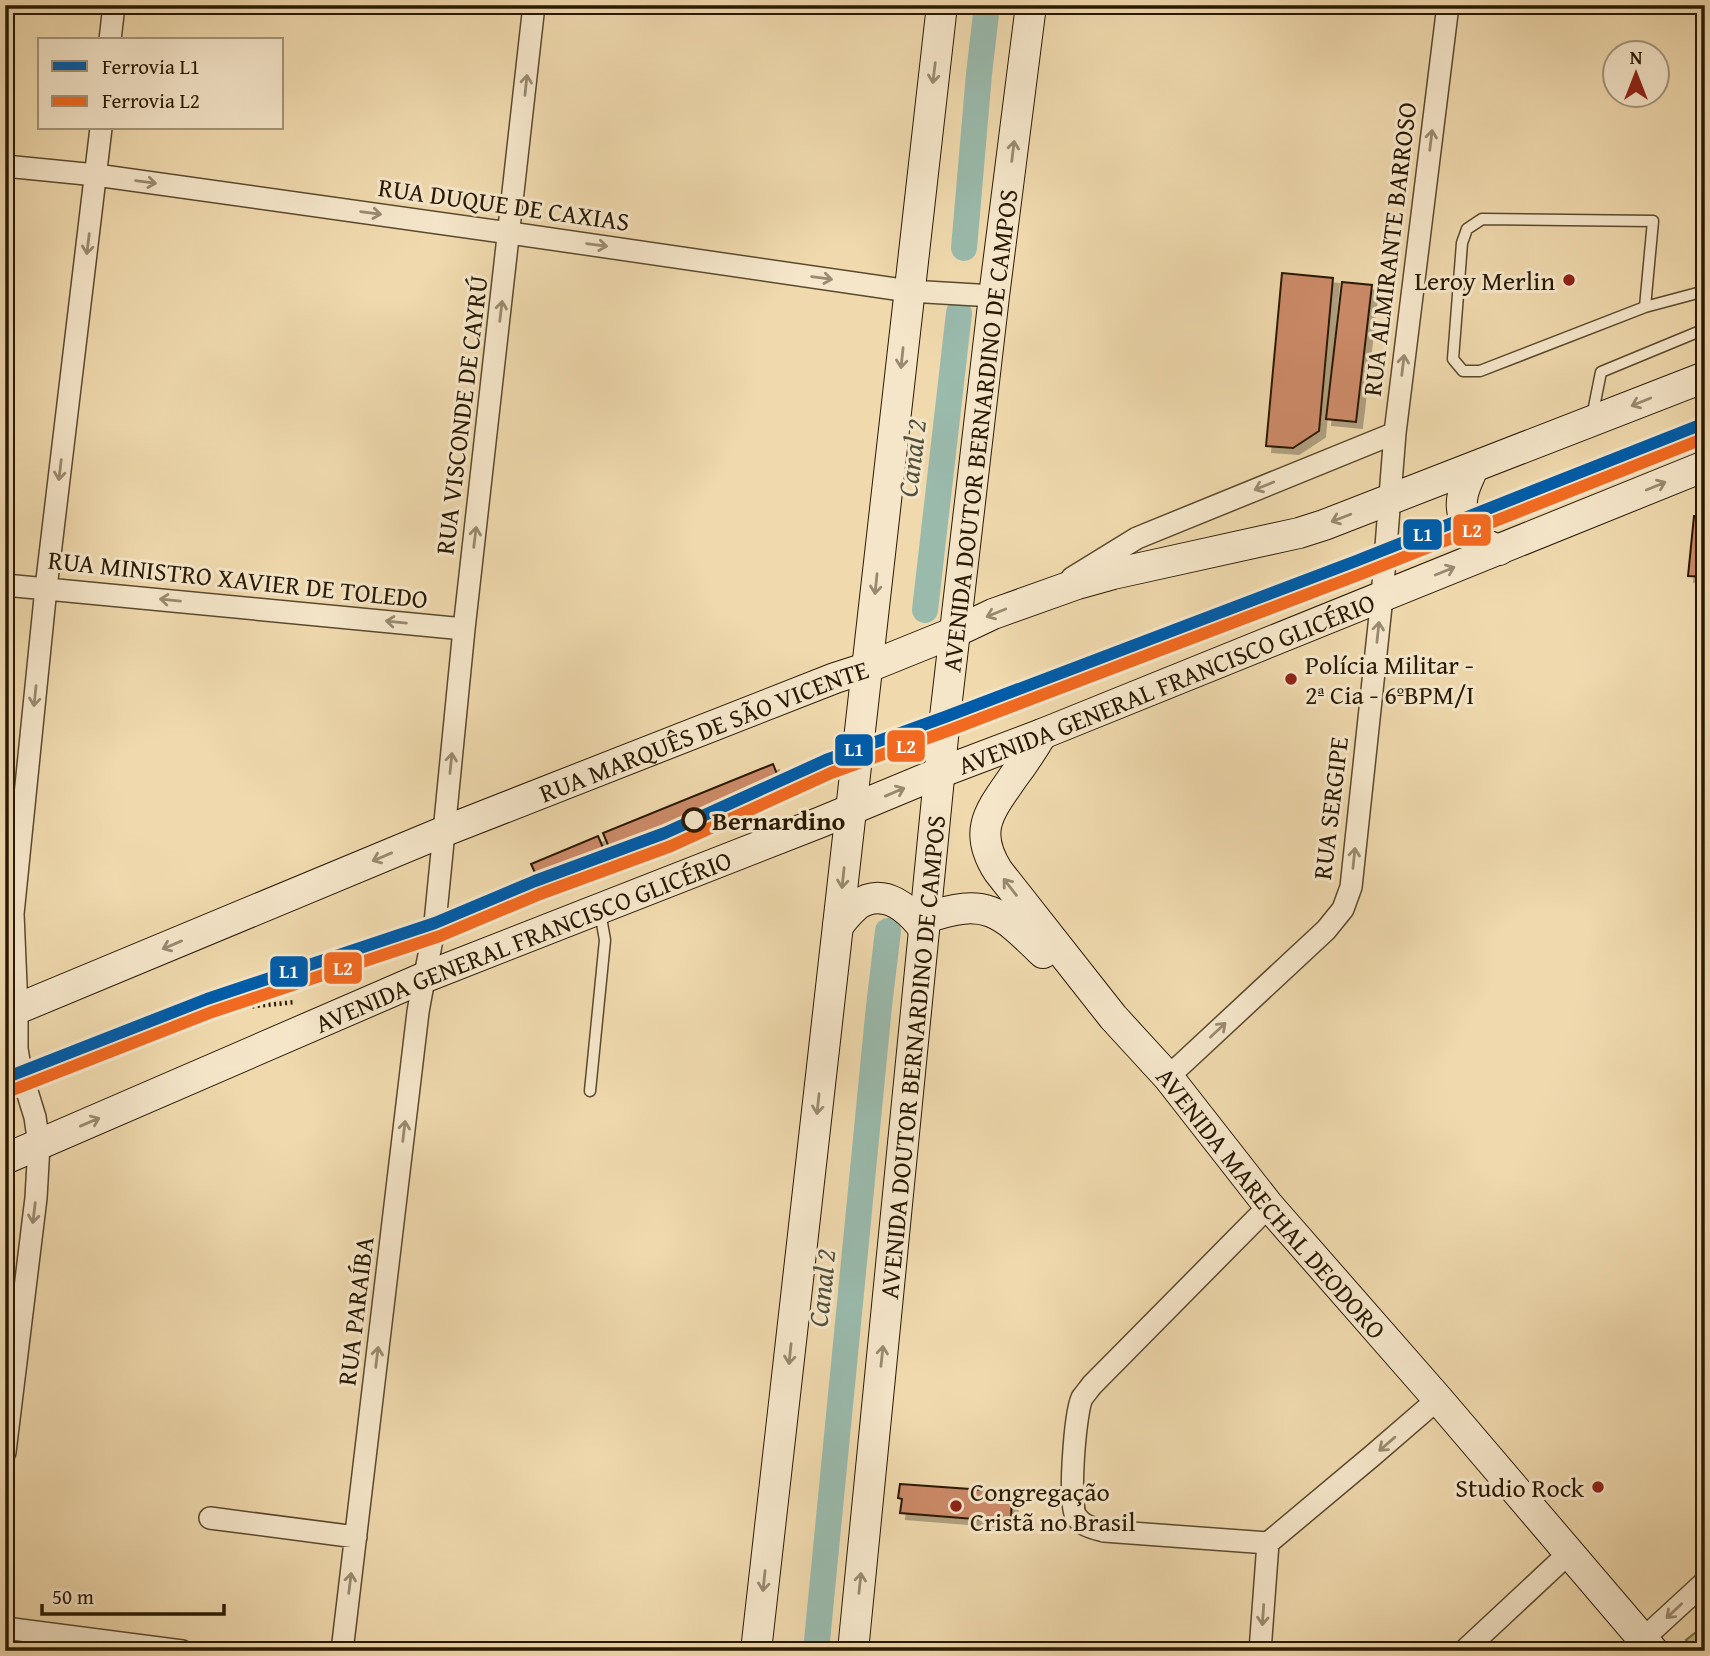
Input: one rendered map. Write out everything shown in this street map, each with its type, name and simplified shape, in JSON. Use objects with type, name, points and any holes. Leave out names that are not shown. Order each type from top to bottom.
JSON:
[{"type":"main road","points":[[756,1651],[942,5]]},
{"type":"main road","name":"AVENIDA DOUTOR BERNARDINO DE CAMPOS","points":[[853,1651],[939,773],[994,296],[1031,5]]},
{"type":"main road","points":[[1038,597],[1113,574],[1299,533],[1705,377]]},
{"type":"main road","name":"AVENIDA GENERAL FRANCISCO GLICÉRIO","points":[[5,1158],[423,978],[1042,734],[1705,466]]},
{"type":"main road","points":[[1473,468],[1463,493],[1465,519],[1476,538],[1499,550]]},
{"type":"main road","name":"RUA MARQUÊS DE SÃO VICENTE","points":[[11,1011],[445,831],[1038,597]]},
{"type":"main road","name":"AVENIDA MARECHAL DEODORO","points":[[1042,734],[989,815],[985,833],[988,853],[998,871],[1113,1017],[1168,1077],[1269,1206],[1648,1645]]},
{"type":"main road","points":[[838,926],[850,911],[873,898],[886,899],[908,909],[925,924],[949,910],[965,908],[993,912],[1015,925],[1113,1017]]},
{"type":"street","points":[[110,38],[114,5]]},
{"type":"street","name":"RUA VISCONDE DE CAYRÚ","points":[[445,831],[464,629],[534,5]]},
{"type":"street","name":"RUA ALMIRANTE BARROSO","points":[[1382,597],[1395,433],[1448,5]]},
{"type":"street","points":[[5,1452],[36,1198],[39,1145],[35,1117],[21,1072],[11,1011],[13,914],[46,588],[101,130]]},
{"type":"street","name":"RUA DUQUE DE CAXIAS","points":[[5,166],[96,175],[909,290],[994,296]]},
{"type":"street","name":"RUA MARQUÊS DE SÃO VICENTE","points":[[1038,597],[1137,538],[1395,433]]},
{"type":"street","name":"RUA MINISTRO XAVIER DE TOLEDO","points":[[5,585],[464,629]]},
{"type":"street","name":"RUA SERGIPE","points":[[1168,1077],[1326,930],[1348,899],[1382,597]]},
{"type":"street","name":"RUA PARAÍBA","points":[[342,1651],[423,978],[435,923],[445,831]]},
{"type":"street","points":[[1269,1206],[1092,1385],[1082,1399],[1077,1419],[1072,1496],[1074,1514],[1083,1525],[1104,1531],[1268,1543],[1438,1399]]},
{"type":"street","points":[[210,1518],[356,1537]]},
{"type":"street","points":[[1260,1651],[1268,1543]]},
{"type":"street","points":[[1464,1651],[1569,1553]]},
{"type":"street","points":[[1648,1645],[1705,1582]]},
{"type":"street","points":[[5,1628],[182,1651]]},
{"type":"lane","points":[[1645,307],[1653,221],[1482,219],[1467,229],[1462,243],[1453,359],[1463,371],[1480,371],[1645,307],[1705,290]]},
{"type":"lane","points":[[1591,422],[1601,372],[1705,329]]},
{"type":"lane","points":[[590,1091],[605,940],[600,909]]},
{"type":"shaded area","points":[[1705,1625],[1705,1651],[1695,1651],[1686,1640]]},
{"type":"building","points":[[1282,273],[1333,278],[1319,431],[1293,448],[1266,446]]},
{"type":"building","points":[[1342,282],[1372,285],[1356,422],[1326,419]]},
{"type":"building","points":[[1694,516],[1705,517],[1705,577],[1688,576]]},
{"type":"building","name":"Bernardino","points":[[773,764],[779,779],[610,850],[603,833]]},
{"type":"building","points":[[598,836],[604,850],[537,877],[531,864]]},
{"type":"building","name":"Congregação Cristã no Brasil","points":[[900,1484],[1012,1492],[1011,1522],[900,1513]]},
{"type":"waterway","name":"Canal 2","points":[[964,248],[987,5]]},
{"type":"waterway","name":"Canal 2","points":[[925,610],[959,313]]},
{"type":"waterway","name":"Canal 2","points":[[816,1651],[888,931]]},
{"type":"rail line","name":"L1","points":[[5,1078],[207,999],[435,923],[535,881],[665,833],[826,760],[1356,561],[1705,423]]},
{"type":"rail line","name":"L2","points":[[10,1091],[212,1012],[440,936],[540,894],[671,846],[831,773],[1361,574],[1705,438]]},
{"type":"place","name":"Leroy Merlin","points":[[1569,280]]},
{"type":"place","name":"Polícia Militar - 2ª Cia - 6ºBPM/I","points":[[1291,679]]},
{"type":"place","name":"Bernardino","points":[[694,820]]},
{"type":"place","name":"Studio Rock","points":[[1598,1487]]},
{"type":"place","name":"Congregação Cristã no Brasil","points":[[956,1506]]}]
